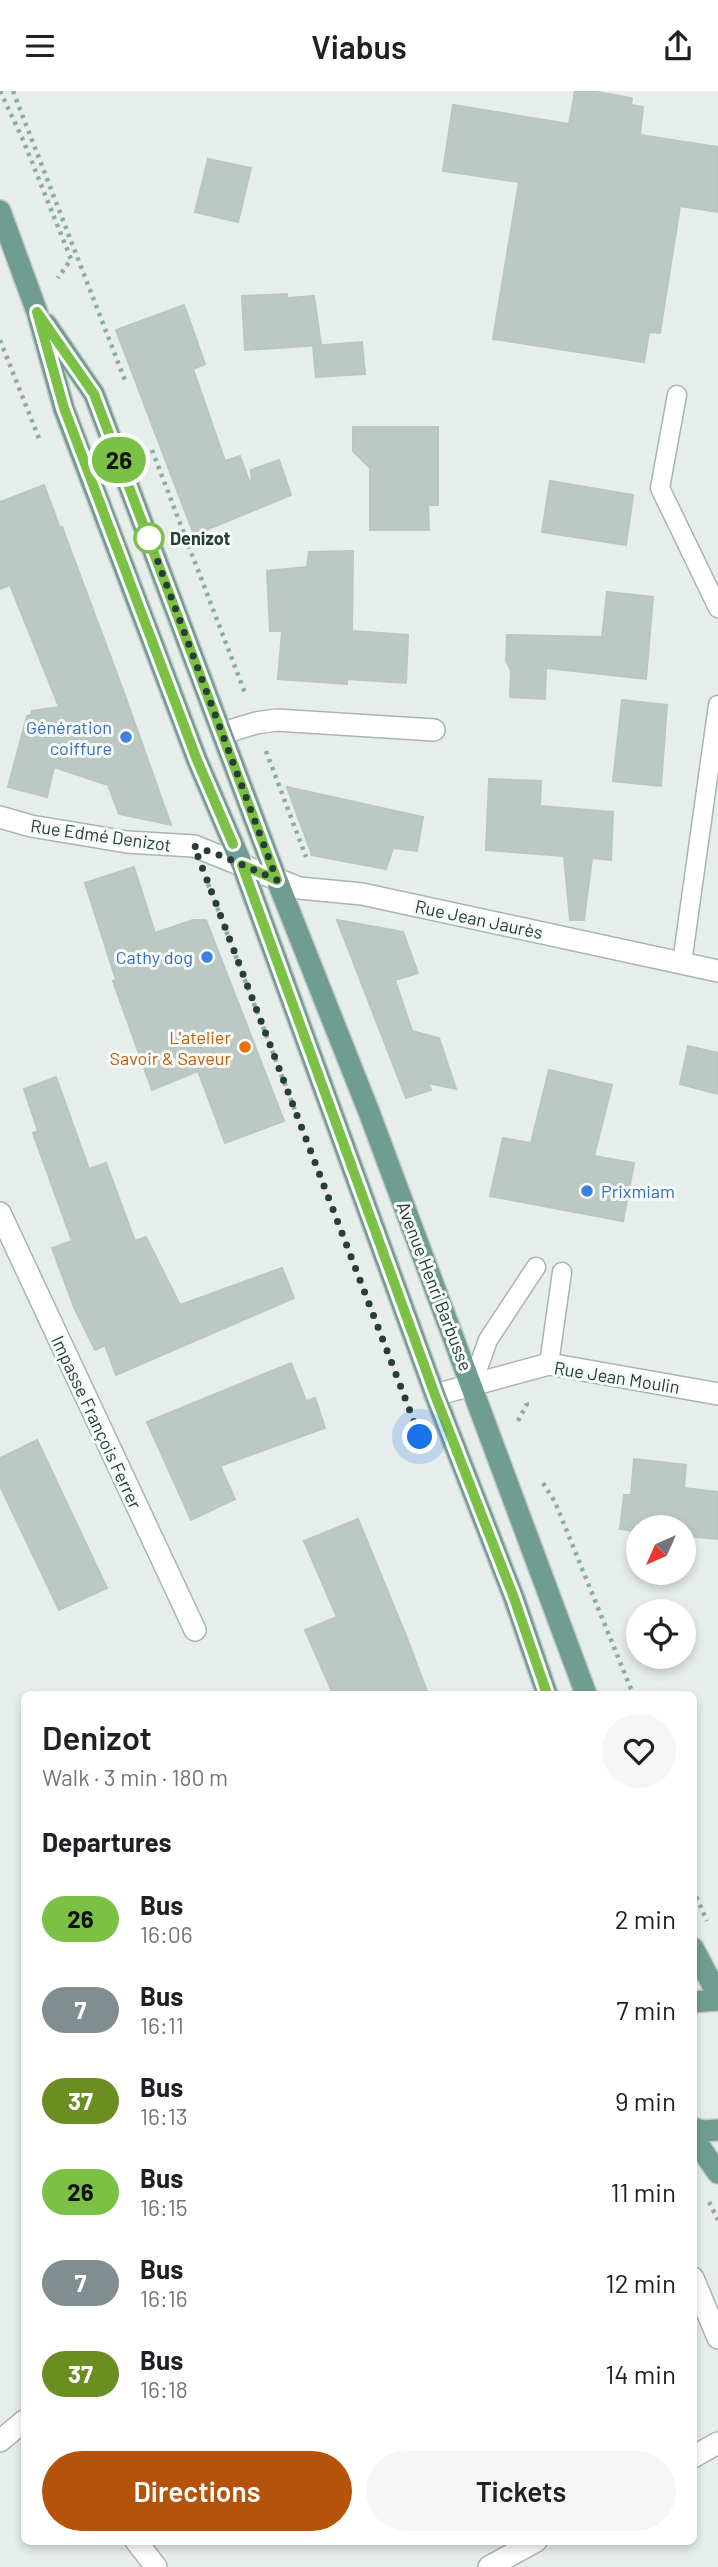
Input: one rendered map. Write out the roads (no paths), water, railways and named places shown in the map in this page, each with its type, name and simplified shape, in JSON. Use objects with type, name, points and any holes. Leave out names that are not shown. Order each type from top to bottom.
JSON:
[{"type":"main road","points":[[0,211],[37,312]]},
{"type":"main road","name":"Avenue Henri Barbusse","points":[[37,312],[94,394],[277,880],[374,1125],[585,1691]]},
{"type":"main road","name":"Avenue Henri Barbusse","points":[[37,312],[64,408],[197,760],[242,865],[435,1395],[514,1598],[546,1691]]},
{"type":"main road","points":[[697,1956],[718,1998],[697,2002]]},
{"type":"main road","points":[[697,2129],[718,2130]]},
{"type":"main road","points":[[697,2143],[718,2173]]},
{"type":"street","points":[[223,733],[276,720],[433,730]]},
{"type":"street","name":"Rue Edmé Denizot","points":[[0,817],[31,826],[127,842],[194,846],[242,865]]},
{"type":"street","name":"Rue Jean Jaurès","points":[[242,865],[299,888],[362,894],[718,971]]},
{"type":"street","name":"Impasse François Ferrer","points":[[0,1213],[195,1630]]},
{"type":"street","name":"Rue Jean Moulin","points":[[435,1395],[549,1364],[718,1394]]},
{"type":"street","points":[[697,2288],[718,2338]]},
{"type":"street","points":[[0,2441],[21,2424]]},
{"type":"street","points":[[697,2455],[718,2443]]},
{"type":"street","points":[[139,2545],[156,2567]]},
{"type":"street","points":[[489,2567],[529,2545]]},
{"type":"lane","points":[[677,395],[660,488],[718,608]]},
{"type":"lane","points":[[682,963],[718,705]]},
{"type":"lane","points":[[472,1385],[488,1340],[536,1268]]},
{"type":"lane","points":[[549,1364],[562,1272]]},
{"type":"place","name":"Denizot","points":[[149,538]]},
{"type":"place","name":"Génération coiffure","points":[[126,737]]},
{"type":"place","name":"Cathy dog","points":[[207,957]]},
{"type":"place","name":"L'atelier Savoir & Saveur","points":[[245,1047]]},
{"type":"place","name":"Prixmiam","points":[[587,1191]]}]
